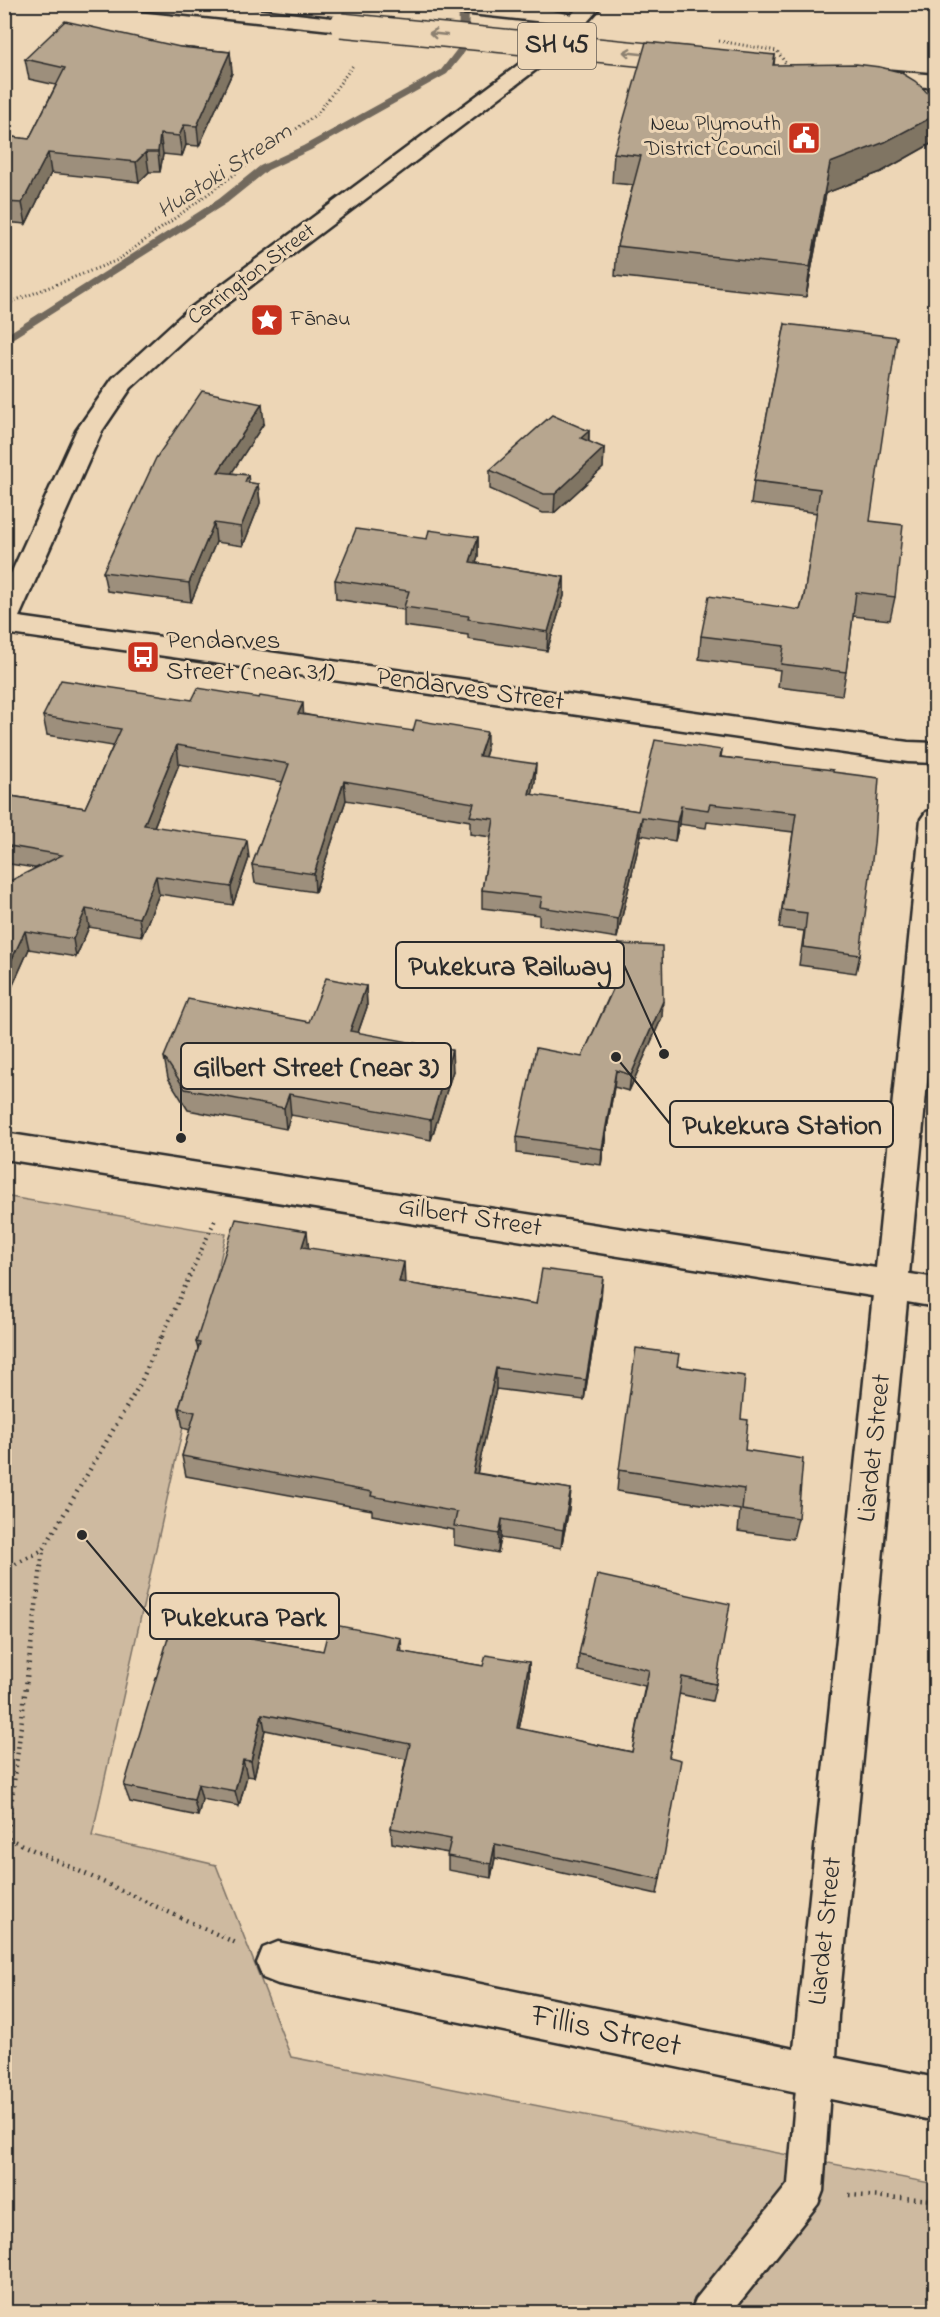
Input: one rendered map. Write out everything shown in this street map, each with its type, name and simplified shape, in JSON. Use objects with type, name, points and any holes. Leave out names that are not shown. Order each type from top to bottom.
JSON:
[{"type":"street","name":"SH 45","points":[[142,4],[704,60]]},
{"type":"street","points":[[438,5],[554,17],[585,13]]},
{"type":"street","name":"Carrington Street","points":[[4,622],[89,431],[122,383],[193,318],[522,73],[585,13]]},
{"type":"street","points":[[852,74],[936,82]]},
{"type":"street","name":"Pendarves Street","points":[[4,622],[908,752],[936,753]]},
{"type":"street","name":"Liardet Street","points":[[814,2076],[817,2016],[936,819]]},
{"type":"street","name":"Gilbert Street","points":[[4,1146],[936,1293]]},
{"type":"street","name":"Fillis Street","points":[[278,1963],[936,2100]]},
{"type":"lane","points":[[709,2313],[805,2192],[814,2076]]},
{"type":"path","points":[[742,52],[744,44]]},
{"type":"path","points":[[5,303],[118,260],[318,113],[357,61]]},
{"type":"path","points":[[4,1862],[43,1550],[140,1384],[232,1181]]},
{"type":"path","points":[[4,1570],[43,1550]]},
{"type":"path","points":[[7,1838],[278,1963]]},
{"type":"path","points":[[805,2192],[936,2200]]},
{"type":"shaded area","points":[[4,1196],[226,1234],[92,1836],[216,1865],[291,2057],[935,2184],[935,2312],[5,2312]]},
{"type":"building","points":[[65,21],[180,47],[230,52],[197,126],[184,125],[179,136],[160,134],[158,152],[146,152],[136,162],[48,153],[22,203],[4,202],[4,136],[29,139],[65,68],[25,59]]},
{"type":"building","points":[[646,42],[775,55],[773,65],[856,64],[900,72],[915,81],[936,101],[936,115],[885,142],[830,163],[810,267],[617,246],[641,156],[614,153]]},
{"type":"building","points":[[785,324],[897,337],[870,521],[903,525],[895,597],[856,592],[846,672],[781,664],[784,646],[701,636],[709,596],[800,610],[804,596],[820,489],[754,481]]},
{"type":"building","points":[[202,391],[262,404],[218,472],[248,475],[245,482],[258,484],[241,527],[214,523],[189,583],[103,572],[156,458]]},
{"type":"building","points":[[552,415],[589,431],[581,438],[604,448],[555,494],[544,494],[490,470]]},
{"type":"building","points":[[356,529],[427,539],[429,530],[478,537],[470,562],[564,577],[548,632],[468,619],[469,616],[404,607],[409,591],[335,580]]},
{"type":"building","points":[[61,680],[192,700],[198,688],[303,703],[298,714],[413,731],[416,720],[487,732],[479,756],[536,764],[529,794],[638,811],[655,740],[722,750],[720,757],[833,770],[833,772],[879,778],[874,844],[860,955],[803,947],[807,913],[782,910],[796,813],[710,804],[708,810],[681,806],[677,822],[642,817],[618,919],[540,907],[542,897],[482,890],[494,819],[470,816],[474,803],[344,781],[314,874],[252,865],[289,764],[177,745],[144,825],[247,840],[231,887],[156,876],[139,918],[86,909],[73,939],[25,931],[4,976],[4,884],[62,855],[4,845],[4,795],[85,808],[121,729],[43,716]]},
{"type":"building","points":[[619,944],[662,946],[663,1001],[631,1075],[616,1070],[602,1149],[517,1137],[536,1048],[582,1057],[619,976]]},
{"type":"building","points":[[326,978],[366,986],[350,1031],[452,1050],[431,1120],[289,1094],[284,1108],[185,1089],[164,1057],[188,999],[309,1022]]},
{"type":"building","points":[[236,1219],[307,1231],[302,1247],[404,1262],[399,1282],[536,1304],[542,1269],[603,1277],[586,1380],[496,1368],[473,1473],[571,1489],[563,1530],[502,1519],[499,1534],[454,1526],[457,1512],[371,1496],[372,1492],[182,1456],[195,1412],[179,1408],[200,1343],[196,1342]]},
{"type":"building","points":[[636,1348],[679,1354],[677,1366],[745,1376],[741,1419],[748,1420],[745,1450],[803,1459],[798,1518],[742,1510],[744,1489],[619,1470]]},
{"type":"building","points":[[597,1575],[730,1604],[716,1684],[682,1677],[669,1757],[681,1760],[660,1879],[495,1844],[491,1864],[447,1856],[451,1839],[391,1828],[410,1744],[262,1714],[251,1761],[243,1760],[235,1791],[198,1784],[194,1800],[124,1786],[174,1618],[191,1606],[208,1604],[227,1612],[246,1637],[323,1651],[330,1624],[401,1638],[398,1651],[483,1666],[486,1655],[529,1662],[517,1728],[632,1752],[649,1670],[579,1654]]},
{"type":"waterway","name":"Huatoki Stream","points":[[4,341],[223,201],[264,168],[307,148],[444,72],[463,48],[464,4]]},
{"type":"place","name":"New Plymouth District Council","points":[[804,138]]},
{"type":"place","name":"Fānau","points":[[267,320]]},
{"type":"place","name":"Pendarves Street (near 31)","points":[[143,657]]},
{"type":"place","name":"Pukekura Railway","points":[[664,1054]]},
{"type":"place","name":"Pukekura Station","points":[[616,1057]]},
{"type":"place","name":"Gilbert Street (near 3)","points":[[181,1138]]},
{"type":"place","name":"Pukekura Park","points":[[82,1535]]}]
